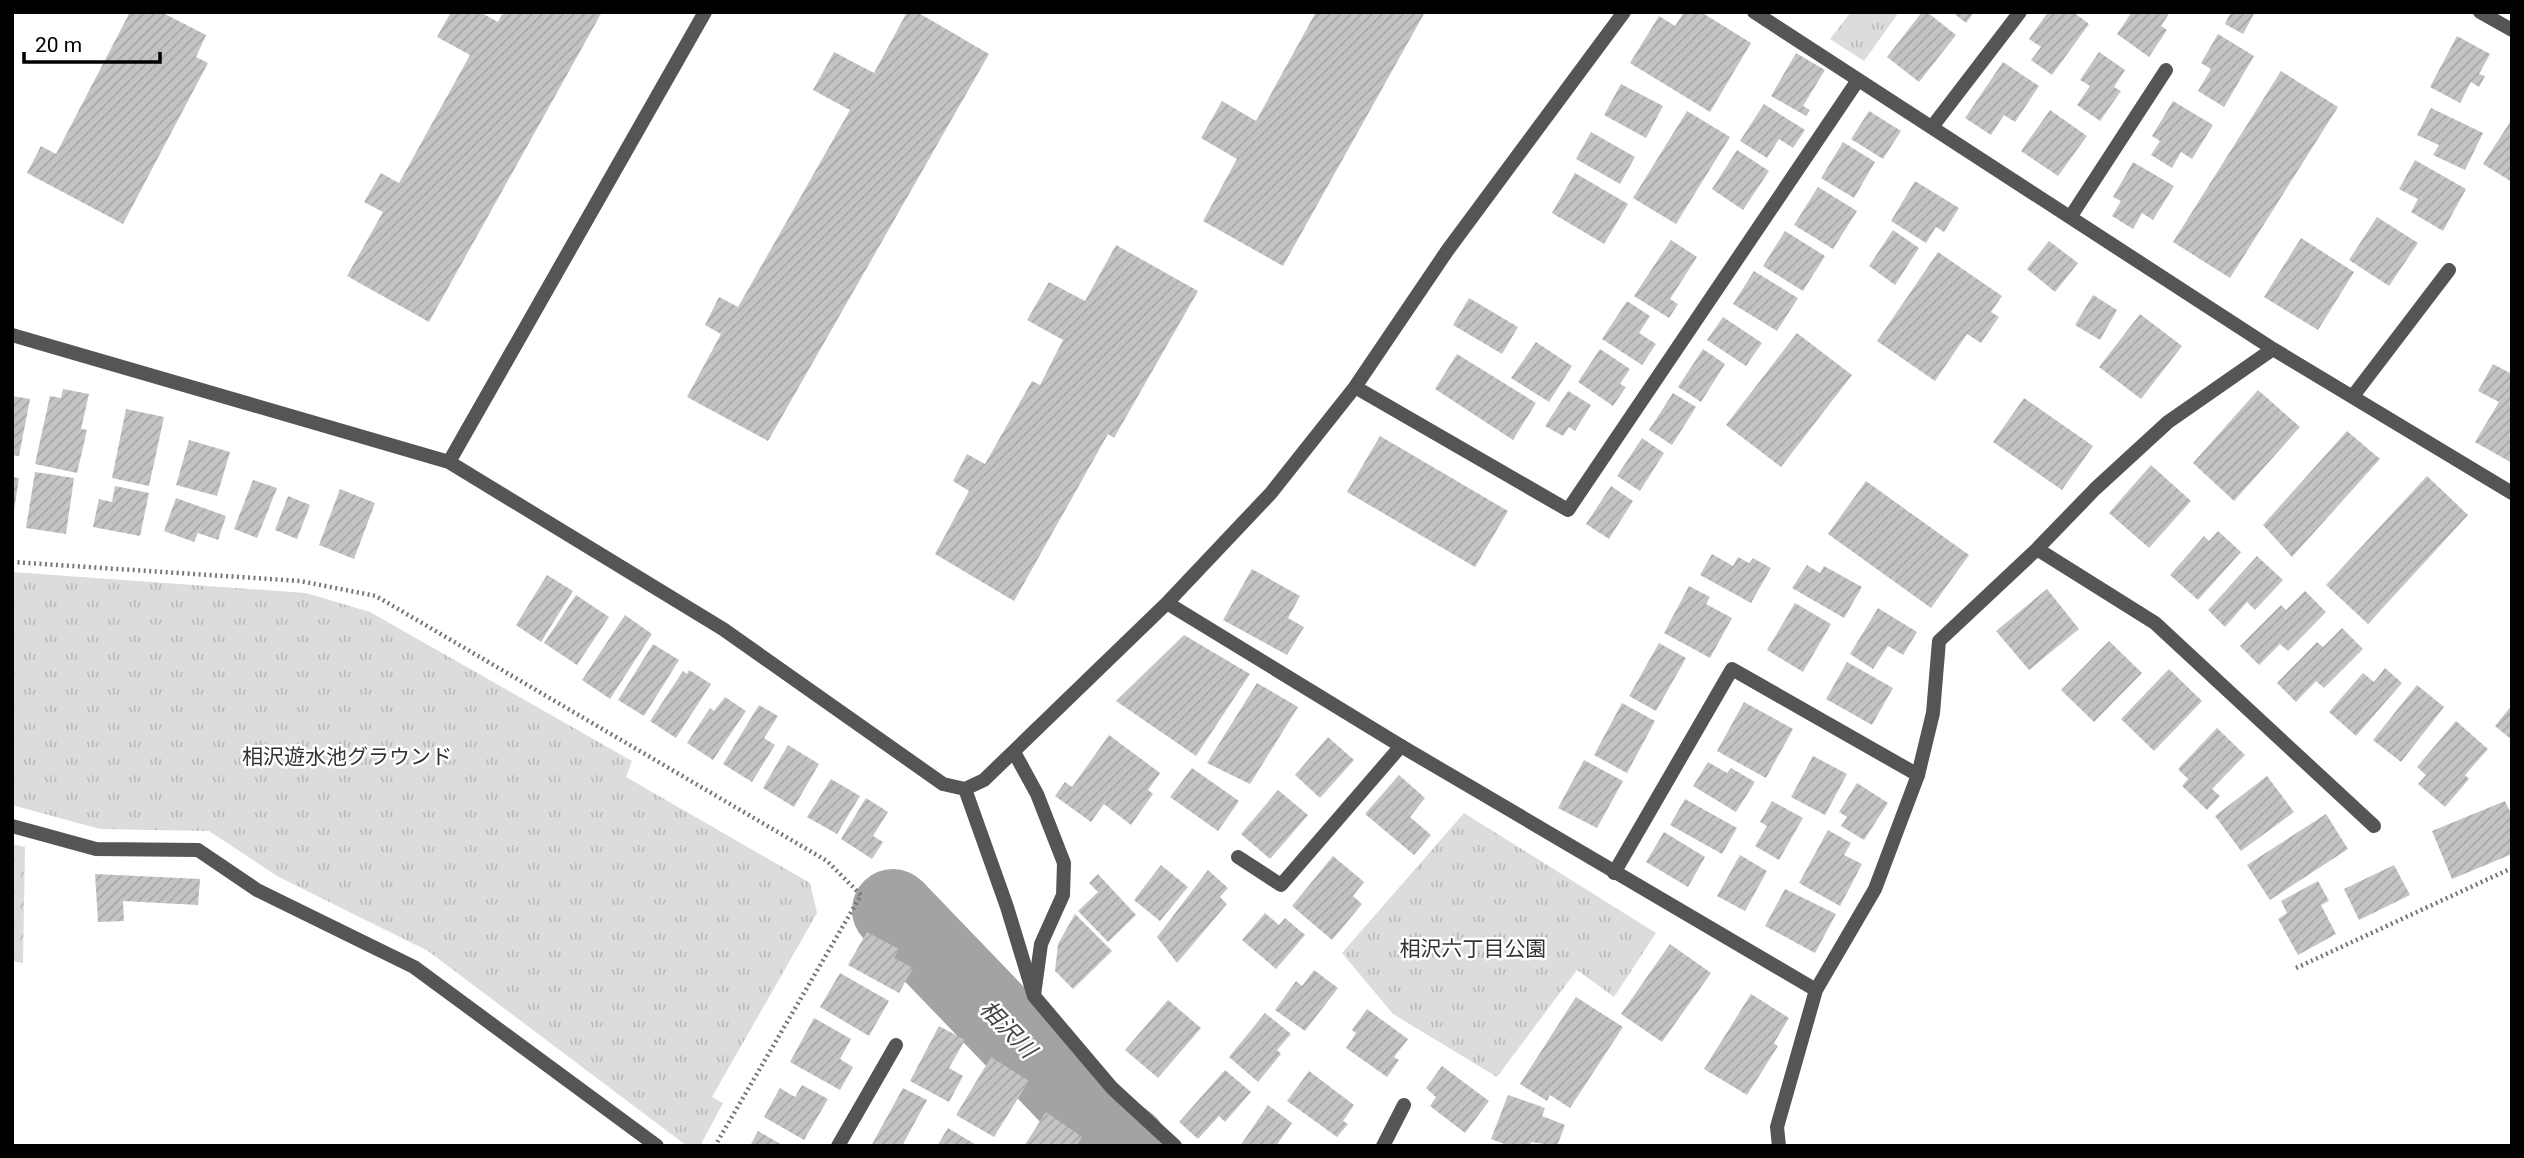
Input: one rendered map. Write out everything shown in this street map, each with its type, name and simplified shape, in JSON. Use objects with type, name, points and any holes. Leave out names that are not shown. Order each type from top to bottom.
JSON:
[{"type":"street","points":[[449,463],[705,12]]},
{"type":"street","points":[[12,335],[449,463],[723,629],[943,784],[965,789],[984,780],[1014,752],[1167,604],[1271,493],[1355,387],[1447,251],[1624,12]]},
{"type":"street","points":[[1754,12],[2273,349],[2512,493]]},
{"type":"street","points":[[1932,127],[2020,12]]},
{"type":"street","points":[[2480,12],[2512,30]]},
{"type":"street","points":[[2071,216],[2166,70]]},
{"type":"street","points":[[1355,387],[1568,510],[1858,80]]},
{"type":"street","points":[[2353,396],[2449,270]]},
{"type":"street","points":[[1779,1146],[1777,1127],[1816,990],[1875,889],[1919,775],[1933,713],[1939,640],[2168,422],[2273,349]]},
{"type":"street","points":[[2037,549],[2155,623],[2374,826]]},
{"type":"street","points":[[1167,604],[1614,873],[1816,990]]},
{"type":"street","points":[[1614,873],[1731,669],[1919,775]]},
{"type":"street","points":[[1238,857],[1281,885],[1401,746]]},
{"type":"street","points":[[1014,752],[1037,794],[1064,863],[1063,895],[1041,944],[1034,996]]},
{"type":"street","points":[[965,789],[1007,907],[1034,996],[1112,1088],[1175,1146]]},
{"type":"street","points":[[12,826],[96,849],[198,850],[257,890],[414,967],[657,1146]]},
{"type":"street","points":[[838,1146],[896,1045]]},
{"type":"street","points":[[1383,1146],[1404,1105]]},
{"type":"path","points":[[12,562],[300,581],[376,596],[827,861],[861,895],[715,1146]]},
{"type":"path","points":[[2296,968],[2512,868]]},
{"type":"green space","points":[[1851,12],[1899,12],[1864,61],[1830,39]]},
{"type":"green space","name":"相沢遊水池グラウンド","points":[[12,572],[306,593],[370,612],[632,761],[626,777],[810,883],[817,913],[712,1097],[723,1103],[700,1146],[687,1146],[428,951],[277,876],[209,831],[100,829],[12,805]]},
{"type":"green space","name":"相沢六丁目公園","points":[[1464,813],[1656,933],[1614,997],[1577,970],[1497,1077],[1393,1014],[1342,953]]},
{"type":"green space","points":[[12,844],[25,847],[23,963],[12,961]]},
{"type":"building","points":[[130,12],[161,12],[206,35],[196,57],[208,63],[123,224],[27,173],[41,146],[56,154]]},
{"type":"building","points":[[451,12],[480,12],[498,22],[503,12],[602,12],[429,322],[347,276],[383,212],[364,202],[381,173],[399,183],[470,55],[437,37]]},
{"type":"building","points":[[907,12],[917,12],[989,54],[768,441],[687,397],[721,334],[705,325],[719,297],[738,307],[850,110],[813,90],[834,52],[874,73]]},
{"type":"building","points":[[1316,12],[1425,12],[1283,266],[1203,221],[1237,159],[1201,138],[1222,101],[1256,121]]},
{"type":"building","points":[[1684,12],[1701,12],[1751,43],[1710,112],[1630,63],[1659,16],[1675,26]]},
{"type":"building","points":[[1922,12],[1927,12],[1956,35],[1919,82],[1887,57]]},
{"type":"building","points":[[1952,12],[1974,12],[1966,23]]},
{"type":"building","points":[[2048,12],[2073,12],[2089,24],[2052,75],[2031,60],[2041,47],[2029,39]]},
{"type":"building","points":[[2132,12],[2170,12],[2161,26],[2167,30],[2149,57],[2117,34]]},
{"type":"building","points":[[2231,12],[2255,12],[2243,34],[2225,24]]},
{"type":"building","points":[[2218,34],[2254,56],[2224,107],[2198,91],[2211,69],[2201,63]]},
{"type":"building","points":[[2457,36],[2490,54],[2479,74],[2485,76],[2479,87],[2471,82],[2460,103],[2430,87]]},
{"type":"building","points":[[2099,52],[2125,70],[2114,87],[2121,91],[2100,121],[2077,105],[2090,86],[2080,80]]},
{"type":"building","points":[[1796,53],[1825,70],[1803,106],[1810,110],[1806,116],[1771,96]]},
{"type":"building","points":[[2003,62],[2039,86],[2015,122],[2004,115],[1991,135],[1965,118]]},
{"type":"building","points":[[2281,71],[2338,107],[2230,278],[2173,242]]},
{"type":"building","points":[[1621,84],[1663,106],[1646,138],[1604,115]]},
{"type":"building","points":[[2173,101],[2213,125],[2192,159],[2181,152],[2172,168],[2151,155],[2160,141],[2152,136]]},
{"type":"building","points":[[1764,104],[1805,130],[1793,148],[1779,139],[1767,158],[1740,141]]},
{"type":"building","points":[[2431,108],[2483,133],[2465,170],[2433,155],[2439,145],[2417,135]]},
{"type":"building","points":[[2050,110],[2087,136],[2058,176],[2021,151]]},
{"type":"building","points":[[1687,111],[1730,137],[1676,224],[1633,198]]},
{"type":"building","points":[[1869,111],[1901,131],[1883,159],[1851,139]]},
{"type":"building","points":[[2512,119],[2512,182],[2483,164]]},
{"type":"building","points":[[1591,132],[1635,157],[1620,184],[1576,159]]},
{"type":"building","points":[[1843,142],[1875,162],[1854,198],[1821,178]]},
{"type":"building","points":[[1737,150],[1769,171],[1743,210],[1712,189]]},
{"type":"building","points":[[2415,160],[2466,189],[2443,231],[2411,212],[2418,199],[2399,189]]},
{"type":"building","points":[[2133,162],[2174,186],[2153,220],[2142,213],[2133,229],[2112,216],[2121,201],[2113,197]]},
{"type":"building","points":[[1575,173],[1628,204],[1604,244],[1552,213]]},
{"type":"building","points":[[1915,181],[1959,208],[1944,232],[1936,227],[1926,243],[1891,221]]},
{"type":"building","points":[[1818,187],[1857,211],[1833,249],[1794,225]]},
{"type":"building","points":[[2377,217],[2418,243],[2389,286],[2349,260]]},
{"type":"building","points":[[1893,230],[1919,248],[1895,285],[1869,266]]},
{"type":"building","points":[[1785,231],[1825,256],[1803,291],[1763,266]]},
{"type":"building","points":[[2301,238],[2354,272],[2318,330],[2264,297]]},
{"type":"building","points":[[1671,240],[1697,257],[1670,299],[1678,304],[1669,318],[1634,296]]},
{"type":"building","points":[[2049,241],[2078,263],[2055,292],[2027,269]]},
{"type":"building","points":[[1116,245],[1198,291],[1114,438],[1108,434],[1014,601],[935,554],[969,491],[953,481],[967,454],[985,464],[1032,381],[1040,385],[1063,340],[1027,320],[1049,282],[1085,301]]},
{"type":"building","points":[[1938,252],[2002,296],[1991,312],[1999,317],[1981,343],[1967,334],[1935,381],[1877,341]]},
{"type":"building","points":[[1754,271],[1798,298],[1777,331],[1733,304]]},
{"type":"building","points":[[2093,295],[2117,310],[2100,340],[2075,325]]},
{"type":"building","points":[[1469,298],[1518,327],[1502,354],[1453,325]]},
{"type":"building","points":[[1627,301],[1650,316],[1639,333],[1656,344],[1642,365],[1602,339]]},
{"type":"building","points":[[2140,314],[2182,346],[2141,399],[2099,367]]},
{"type":"building","points":[[1723,317],[1762,343],[1746,366],[1707,340]]},
{"type":"building","points":[[1797,333],[1852,375],[1781,467],[1726,425]]},
{"type":"building","points":[[1536,342],[1572,366],[1549,402],[1511,378]]},
{"type":"building","points":[[1600,349],[1630,369],[1620,384],[1626,387],[1613,406],[1578,382]]},
{"type":"building","points":[[1703,349],[1725,364],[1701,402],[1678,387]]},
{"type":"building","points":[[1457,354],[1536,403],[1513,440],[1435,389]]},
{"type":"building","points":[[2493,364],[2512,374],[2512,463],[2475,442],[2499,402],[2478,391]]},
{"type":"building","points":[[63,389],[89,394],[81,429],[87,430],[77,473],[35,464],[50,396],[61,398]]},
{"type":"building","points":[[2258,390],[2300,427],[2234,501],[2193,463]]},
{"type":"building","points":[[1568,391],[1591,405],[1575,431],[1569,427],[1563,436],[1545,426]]},
{"type":"building","points":[[1673,393],[1696,407],[1672,445],[1649,430]]},
{"type":"building","points":[[12,396],[30,399],[19,456],[12,455]]},
{"type":"building","points":[[2024,398],[2093,446],[2062,490],[1993,442]]},
{"type":"building","points":[[126,409],[164,417],[149,486],[112,478]]},
{"type":"building","points":[[2347,431],[2380,459],[2292,557],[2263,525]]},
{"type":"building","points":[[1380,436],[1508,511],[1475,567],[1347,492]]},
{"type":"building","points":[[1642,438],[1664,453],[1640,491],[1617,476]]},
{"type":"building","points":[[189,440],[230,452],[217,496],[176,485]]},
{"type":"building","points":[[2151,465],[2191,501],[2149,548],[2109,513]]},
{"type":"building","points":[[35,472],[74,478],[66,534],[26,528]]},
{"type":"building","points":[[2427,476],[2468,515],[2368,624],[2326,585]]},
{"type":"building","points":[[12,477],[19,478],[14,511],[12,510]]},
{"type":"building","points":[[253,480],[277,488],[257,538],[234,529]]},
{"type":"building","points":[[1866,481],[1969,555],[1931,608],[1828,534]]},
{"type":"building","points":[[115,486],[149,493],[140,536],[93,527],[99,499],[112,502]]},
{"type":"building","points":[[1611,486],[1633,501],[1609,539],[1586,524]]},
{"type":"building","points":[[340,489],[375,503],[354,559],[319,545]]},
{"type":"building","points":[[288,496],[310,505],[297,539],[275,530]]},
{"type":"building","points":[[176,498],[226,516],[218,540],[198,533],[194,542],[164,531]]},
{"type":"building","points":[[2218,531],[2241,552],[2198,600],[2170,575],[2204,536],[2209,541]]},
{"type":"building","points":[[1712,554],[1733,566],[1738,557],[1749,563],[1753,558],[1771,568],[1751,603],[1700,575]]},
{"type":"building","points":[[2257,556],[2283,580],[2255,610],[2247,602],[2225,627],[2208,610]]},
{"type":"building","points":[[1807,565],[1820,573],[1824,566],[1862,587],[1844,618],[1792,588]]},
{"type":"building","points":[[1252,569],[1300,596],[1288,618],[1304,627],[1287,655],[1223,620]]},
{"type":"building","points":[[547,575],[573,591],[541,642],[516,625]]},
{"type":"building","points":[[1689,586],[1710,597],[1706,604],[1732,618],[1710,658],[1664,633]]},
{"type":"building","points":[[2047,589],[2079,629],[2029,670],[1996,631]]},
{"type":"building","points":[[2305,591],[2326,612],[2288,651],[2280,644],[2259,665],[2240,646],[2281,605],[2286,610]]},
{"type":"building","points":[[576,595],[609,617],[577,665],[544,643]]},
{"type":"building","points":[[1795,603],[1831,624],[1803,672],[1767,650]]},
{"type":"building","points":[[1878,608],[1917,632],[1903,655],[1888,646],[1873,669],[1850,654]]},
{"type":"building","points":[[625,615],[652,634],[610,699],[582,680]]},
{"type":"building","points":[[2342,628],[2363,649],[2324,688],[2316,681],[2296,702],[2277,683],[2317,642],[2323,647]]},
{"type":"building","points":[[1184,635],[1250,674],[1196,756],[1116,701]]},
{"type":"building","points":[[2109,641],[2142,673],[2094,722],[2061,690]]},
{"type":"building","points":[[1659,643],[1686,658],[1656,711],[1629,696]]},
{"type":"building","points":[[653,644],[679,660],[644,716],[618,700]]},
{"type":"building","points":[[1847,662],[1893,688],[1872,725],[1826,699]]},
{"type":"building","points":[[2385,668],[2402,683],[2356,736],[2329,712],[2363,673],[2374,682]]},
{"type":"building","points":[[2169,669],[2202,701],[2154,751],[2121,719]]},
{"type":"building","points":[[689,670],[711,684],[676,738],[650,721],[683,671],[687,674]]},
{"type":"building","points":[[1257,683],[1298,707],[1250,784],[1207,763]]},
{"type":"building","points":[[2417,685],[2444,707],[2401,762],[2373,740]]},
{"type":"building","points":[[725,697],[746,711],[713,760],[687,743],[710,708],[714,711]]},
{"type":"building","points":[[1744,702],[1793,729],[1766,778],[1717,751]]},
{"type":"building","points":[[1622,703],[1655,721],[1627,773],[1594,755]]},
{"type":"building","points":[[759,705],[778,716],[764,738],[775,745],[752,782],[723,764]]},
{"type":"building","points":[[2512,705],[2512,740],[2495,726]]},
{"type":"building","points":[[2456,721],[2488,749],[2465,775],[2469,779],[2445,807],[2418,784],[2426,775],[2417,767]]},
{"type":"building","points":[[2217,728],[2245,755],[2212,789],[2220,796],[2207,810],[2182,786],[2188,779],[2178,769]]},
{"type":"building","points":[[1109,735],[1160,773],[1148,790],[1153,794],[1131,825],[1104,804],[1091,822],[1055,796],[1065,782],[1072,787]]},
{"type":"building","points":[[1328,737],[1354,760],[1320,798],[1295,775]]},
{"type":"building","points":[[788,745],[819,764],[794,807],[763,788]]},
{"type":"building","points":[[1813,756],[1847,774],[1825,815],[1791,797]]},
{"type":"building","points":[[1584,760],[1623,781],[1597,828],[1558,808]]},
{"type":"building","points":[[1708,762],[1727,773],[1731,768],[1755,782],[1736,812],[1693,786]]},
{"type":"building","points":[[1192,768],[1239,801],[1218,831],[1170,797]]},
{"type":"building","points":[[1399,775],[1425,798],[1410,817],[1431,835],[1414,855],[1365,814]]},
{"type":"building","points":[[2267,776],[2294,812],[2241,851],[2215,816]]},
{"type":"building","points":[[831,779],[860,796],[837,834],[807,817]]},
{"type":"building","points":[[1857,783],[1888,803],[1864,840],[1841,826],[1847,817],[1839,812]]},
{"type":"building","points":[[1278,790],[1308,815],[1270,859],[1241,834]]},
{"type":"building","points":[[866,798],[888,812],[873,836],[883,842],[872,859],[841,839]]},
{"type":"building","points":[[1685,799],[1737,828],[1722,854],[1670,825]]},
{"type":"building","points":[[1772,801],[1803,818],[1779,860],[1755,846],[1767,826],[1760,822]]},
{"type":"building","points":[[2505,801],[2512,816],[2512,854],[2452,879],[2432,831]]},
{"type":"building","points":[[2326,814],[2348,849],[2270,900],[2247,865]]},
{"type":"building","points":[[1828,830],[1851,843],[1844,855],[1862,864],[1840,906],[1799,883]]},
{"type":"building","points":[[1664,832],[1705,857],[1688,887],[1646,862]]},
{"type":"building","points":[[1740,855],[1767,871],[1745,911],[1717,896]]},
{"type":"building","points":[[1333,856],[1364,882],[1353,896],[1362,904],[1332,940],[1292,906]]},
{"type":"building","points":[[1161,865],[1188,887],[1160,921],[1134,900]]},
{"type":"building","points":[[2394,865],[2410,895],[2359,920],[2344,889]]},
{"type":"building","points":[[1208,870],[1228,888],[1220,897],[1227,904],[1177,963],[1157,937]]},
{"type":"building","points":[[95,874],[200,879],[198,905],[123,901],[124,921],[98,922]]},
{"type":"building","points":[[1098,874],[1136,915],[1108,942],[1078,911],[1098,892],[1089,883]]},
{"type":"building","points":[[2318,881],[2329,901],[2321,905],[2336,934],[2298,955],[2278,919],[2287,913],[2281,901]]},
{"type":"building","points":[[1785,889],[1836,914],[1815,953],[1765,926]]},
{"type":"building","points":[[1265,913],[1279,925],[1285,918],[1305,935],[1276,969],[1242,940]]},
{"type":"building","points":[[1075,914],[1112,951],[1073,989],[1055,971],[1058,944]]},
{"type":"building","points":[[867,932],[899,949],[894,958],[913,968],[899,993],[848,965]]},
{"type":"building","points":[[1670,944],[1711,973],[1662,1042],[1621,1014]]},
{"type":"building","points":[[1314,970],[1338,988],[1305,1031],[1275,1010],[1296,981],[1302,986]]},
{"type":"building","points":[[840,973],[889,1001],[869,1036],[820,1007]]},
{"type":"building","points":[[1751,994],[1789,1018],[1774,1043],[1778,1046],[1747,1095],[1704,1069]]},
{"type":"building","points":[[1576,997],[1623,1027],[1570,1108],[1550,1095],[1547,1101],[1520,1084]]},
{"type":"building","points":[[1168,1000],[1201,1028],[1158,1078],[1125,1050]]},
{"type":"building","points":[[1367,1009],[1408,1039],[1394,1057],[1399,1060],[1387,1077],[1346,1048],[1356,1033],[1352,1030]]},
{"type":"building","points":[[1265,1013],[1291,1034],[1277,1050],[1281,1054],[1258,1082],[1229,1057]]},
{"type":"building","points":[[814,1018],[851,1039],[840,1059],[853,1067],[840,1090],[790,1062]]},
{"type":"building","points":[[939,1026],[965,1040],[949,1068],[963,1076],[949,1102],[910,1081]]},
{"type":"building","points":[[991,1057],[1029,1081],[994,1137],[956,1115]]},
{"type":"building","points":[[1442,1066],[1489,1101],[1465,1133],[1430,1106],[1436,1097],[1426,1088]]},
{"type":"building","points":[[1225,1070],[1251,1092],[1225,1122],[1219,1116],[1198,1139],[1179,1122]]},
{"type":"building","points":[[1309,1071],[1354,1105],[1343,1121],[1348,1124],[1337,1137],[1287,1101]]},
{"type":"building","points":[[802,1085],[828,1099],[804,1140],[764,1117],[780,1088],[795,1097]]},
{"type":"building","points":[[903,1088],[927,1100],[902,1146],[871,1146]]},
{"type":"building","points":[[1508,1095],[1545,1108],[1542,1116],[1565,1125],[1557,1146],[1531,1142],[1530,1146],[1510,1146],[1491,1139]]},
{"type":"building","points":[[1268,1105],[1292,1123],[1276,1146],[1240,1146]]},
{"type":"building","points":[[1046,1112],[1082,1137],[1076,1146],[1024,1146]]},
{"type":"building","points":[[948,1128],[978,1146],[937,1146]]},
{"type":"building","points":[[758,1131],[784,1146],[750,1146]]},
{"type":"waterway","name":"相沢川","points":[[893,910],[1100,1125],[1127,1146]]}]
